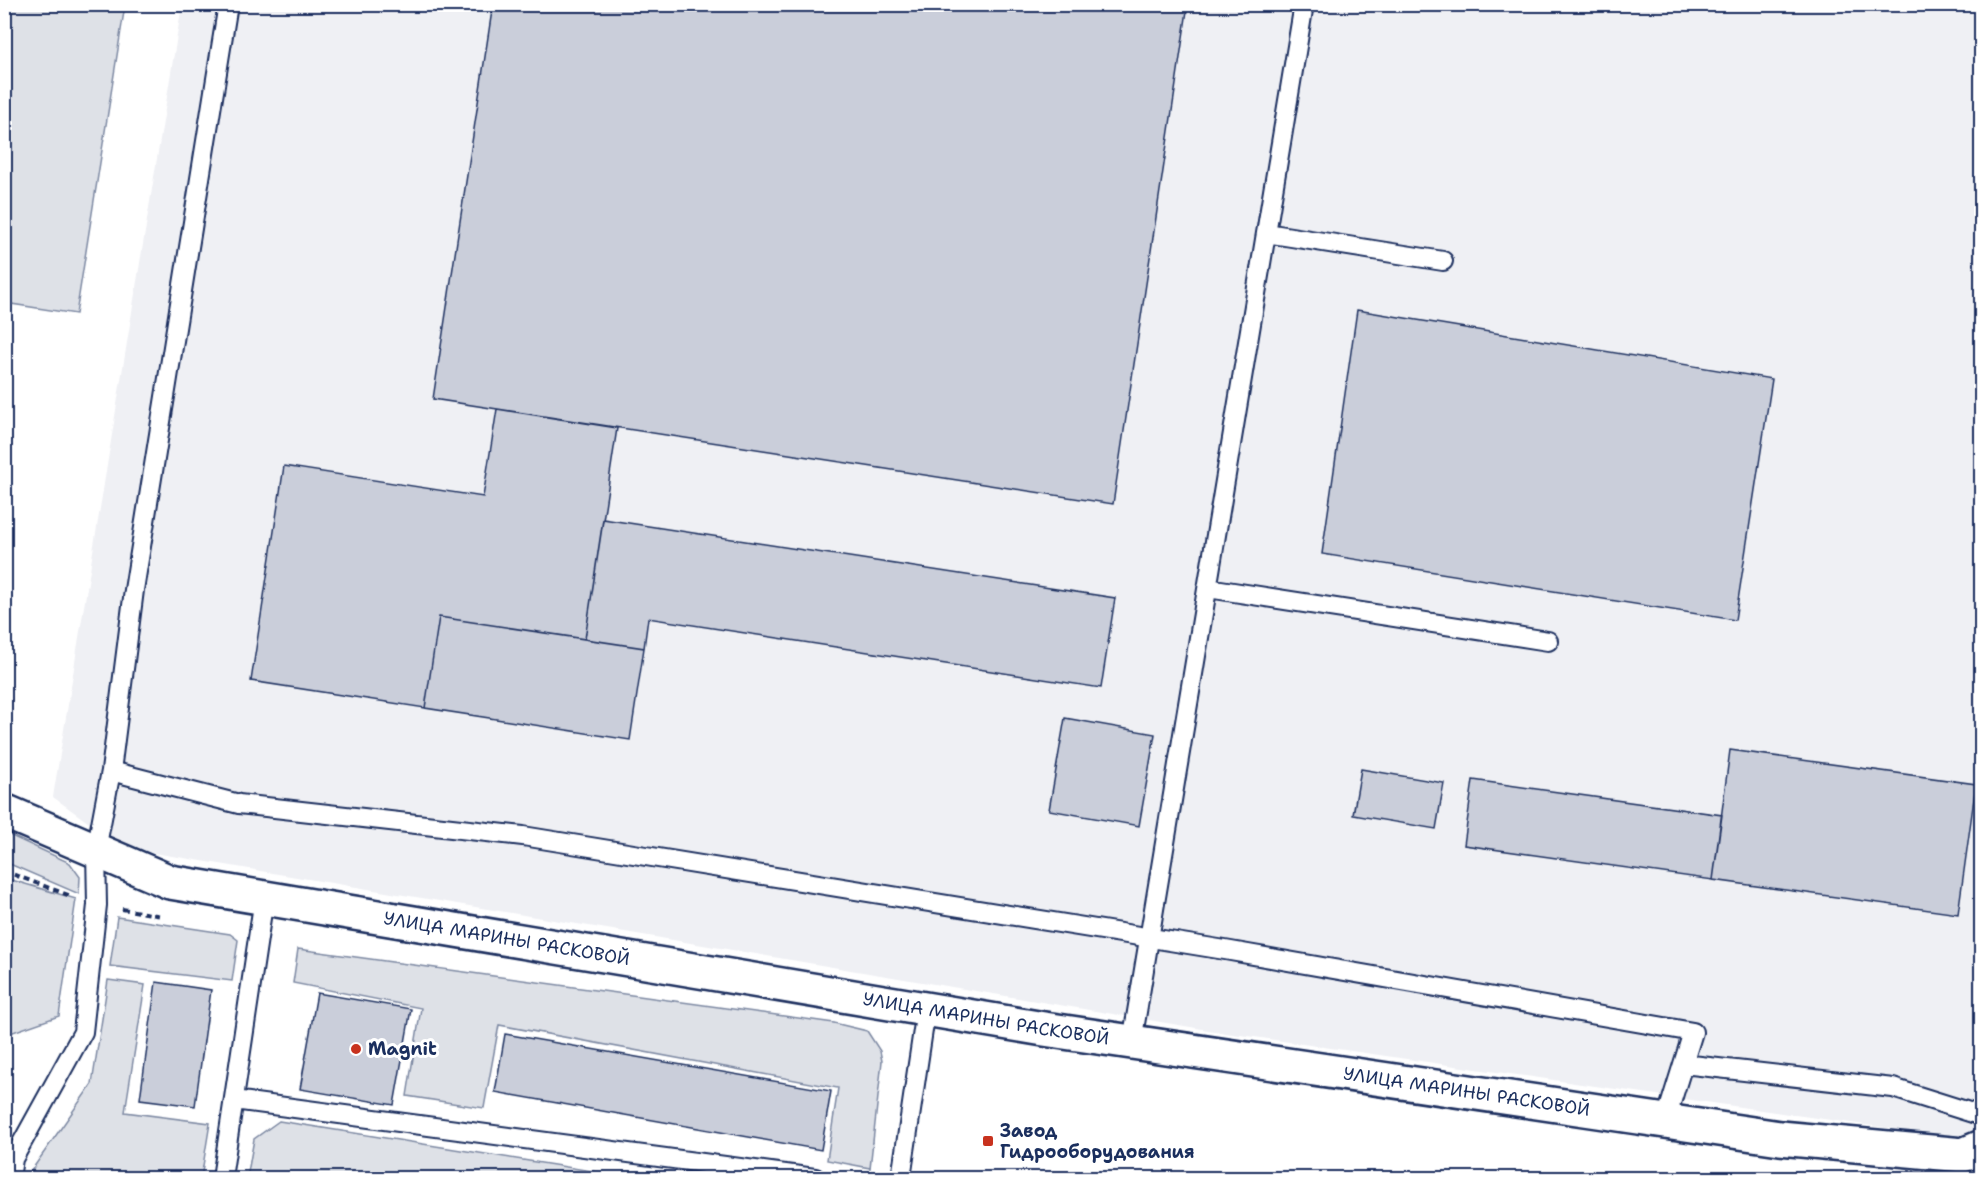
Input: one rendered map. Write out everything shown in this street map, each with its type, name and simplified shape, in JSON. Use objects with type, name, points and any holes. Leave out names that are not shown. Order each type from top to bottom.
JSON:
[{"type":"street","name":"УЛИЦА МАРИНЫ РАСКОВОЙ","points":[[4,811],[170,882],[264,898],[926,1010],[1666,1119],[1780,1138],[1963,1155],[1982,1147]]},
{"type":"lane","points":[[10,1179],[13,1159],[83,1032],[98,905],[96,850],[111,771],[134,590],[228,4]]},
{"type":"lane","points":[[1132,1042],[1304,4]]},
{"type":"lane","points":[[1266,233],[1443,261]]},
{"type":"lane","points":[[1208,588],[1548,641]]},
{"type":"lane","points":[[111,771],[239,804],[523,836],[1151,938],[1693,1032],[1666,1119]]},
{"type":"lane","points":[[222,1179],[264,898]]},
{"type":"lane","points":[[901,1179],[926,1010]]},
{"type":"lane","points":[[1683,1064],[1893,1088],[1982,1116]]},
{"type":"lane","points":[[234,1100],[815,1179]]},
{"type":"shaded area","points":[[4,5],[125,5],[76,314],[5,303]]},
{"type":"shaded area","points":[[182,5],[1981,5],[1981,1133],[1949,1137],[1226,1033],[124,848],[53,797]]},
{"type":"shaded area","points":[[5,833],[70,863],[80,877],[79,894],[5,862]]},
{"type":"shaded area","points":[[5,878],[76,899],[59,1016],[10,1033],[5,1072]]},
{"type":"shaded area","points":[[117,917],[230,934],[238,940],[232,981],[110,966]]},
{"type":"shaded area","points":[[298,949],[834,1023],[867,1031],[880,1051],[882,1061],[870,1168],[827,1160],[838,1088],[499,1025],[484,1108],[407,1096],[421,1008],[293,983]]},
{"type":"shaded area","points":[[108,980],[145,985],[125,1112],[210,1123],[201,1178],[80,1178],[31,1171],[92,1084]]},
{"type":"shaded area","points":[[279,1121],[635,1178],[247,1178],[254,1139]]},
{"type":"building","points":[[493,4],[1188,4],[1113,504],[433,399]]},
{"type":"building","points":[[1357,310],[1772,379],[1735,620],[1322,554]]},
{"type":"building","points":[[497,409],[617,428],[585,639],[439,617],[425,708],[251,681],[284,466],[483,497]]},
{"type":"building","points":[[603,519],[1115,598],[1101,688],[648,618],[644,648],[585,639]]},
{"type":"building","points":[[439,617],[644,648],[630,740],[425,708]]},
{"type":"building","points":[[1065,718],[1155,734],[1139,826],[1049,810]]},
{"type":"building","points":[[1730,750],[1976,784],[1958,914],[1713,880]]},
{"type":"building","points":[[1361,769],[1444,783],[1436,829],[1353,815]]},
{"type":"building","points":[[1473,780],[1722,815],[1713,880],[1464,845]]},
{"type":"building","points":[[156,982],[211,990],[195,1106],[140,1099]]},
{"type":"building","name":"Magnit","points":[[317,993],[411,1009],[394,1105],[300,1089]]},
{"type":"building","points":[[505,1034],[831,1091],[821,1150],[495,1092]]},
{"type":"place","name":"Magnit","points":[[356,1049]]},
{"type":"place","name":"Завод Гидрооборудования","points":[[988,1141]]}]
